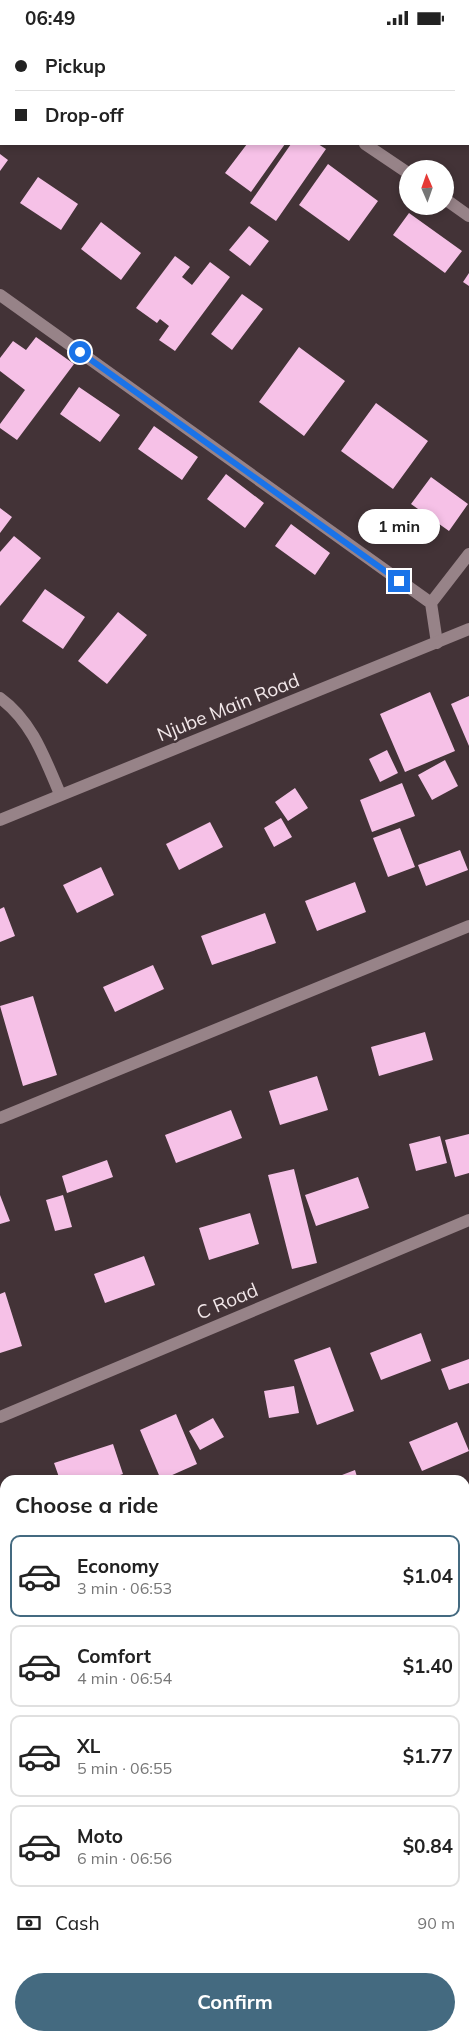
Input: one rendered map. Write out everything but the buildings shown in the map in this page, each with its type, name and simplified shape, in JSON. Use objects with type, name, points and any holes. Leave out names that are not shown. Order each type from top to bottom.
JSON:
[{"type":"street","points":[[366,145],[399,167]]},
{"type":"street","points":[[454,205],[469,216]]},
{"type":"street","points":[[0,295],[431,603],[437,643]]},
{"type":"street","points":[[431,603],[469,555]]},
{"type":"street","name":"Njube Main Road","points":[[0,820],[469,629]]},
{"type":"street","points":[[0,698],[8,704],[25,724],[39,744],[60,794]]},
{"type":"street","points":[[0,1118],[469,926]]},
{"type":"street","name":"C Road","points":[[0,1417],[469,1220]]},
{"type":"route","points":[[80,352],[399,581]]}]
